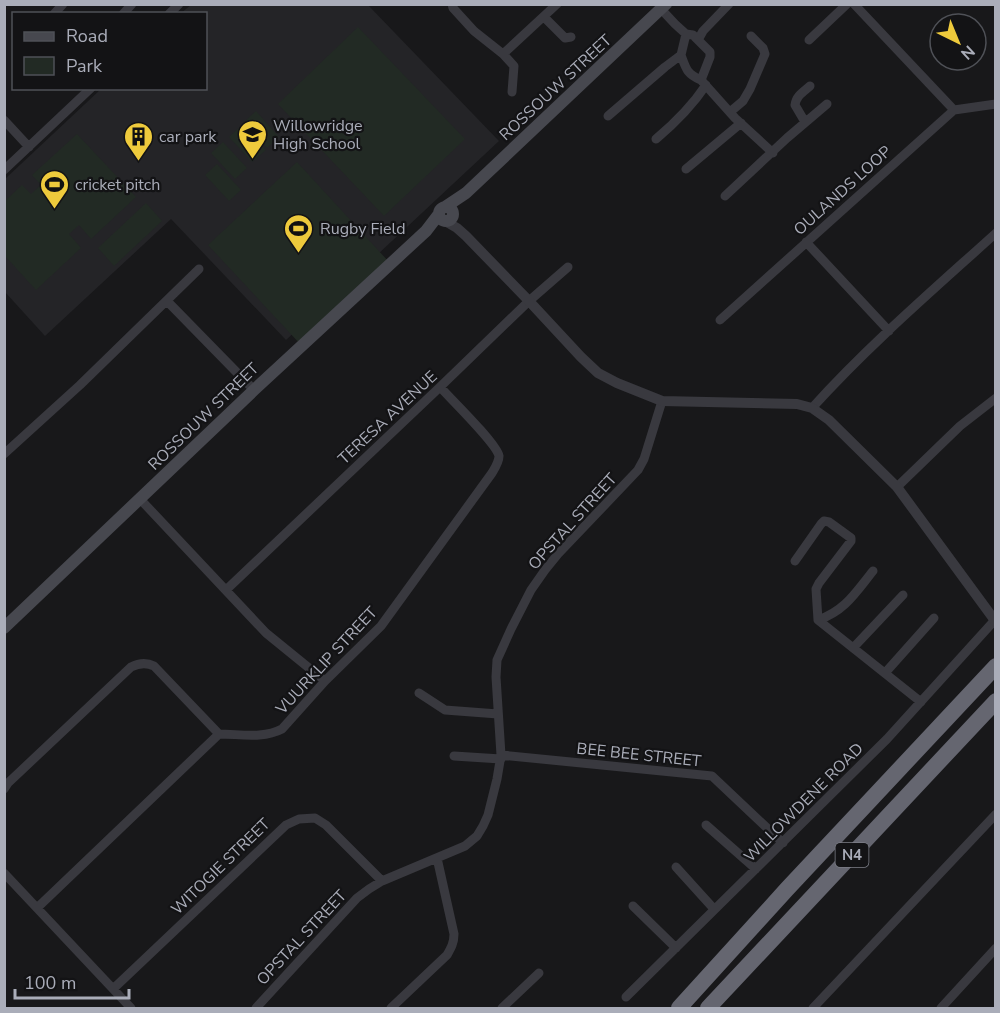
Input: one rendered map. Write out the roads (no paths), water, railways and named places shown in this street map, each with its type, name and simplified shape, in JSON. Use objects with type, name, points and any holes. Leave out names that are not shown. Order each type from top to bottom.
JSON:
[{"type":"highway","name":"N4","points":[[679,1008],[996,666]]},
{"type":"highway","name":"N4","points":[[708,1008],[996,701]]},
{"type":"highway","points":[[667,1008],[787,889]]},
{"type":"main road","name":"ROSSOUW STREET","points":[[4,628],[254,390],[446,215],[466,193],[664,7]]},
{"type":"street","points":[[452,4],[474,31],[514,66],[512,92]]},
{"type":"street","points":[[503,54],[557,4]]},
{"type":"street","points":[[698,40],[703,31],[729,4]]},
{"type":"street","points":[[809,40],[847,4]]},
{"type":"street","points":[[854,4],[954,110],[996,104]]},
{"type":"street","points":[[656,139],[695,102],[704,83],[710,57],[710,52],[693,35],[686,34],[675,24],[664,7]]},
{"type":"street","points":[[544,17],[565,38],[572,37]]},
{"type":"street","points":[[686,34],[681,55],[689,73],[704,83],[730,112],[773,153]]},
{"type":"street","points":[[730,112],[743,100],[750,89],[765,54],[763,48],[752,36]]},
{"type":"street","points":[[608,116],[681,55]]},
{"type":"street","points":[[806,122],[795,105],[798,96],[810,86]]},
{"type":"street","points":[[4,170],[89,90]]},
{"type":"street","points":[[725,196],[827,104]]},
{"type":"street","name":"OULANDS LOOP","points":[[720,320],[954,110]]},
{"type":"street","points":[[4,120],[29,147]]},
{"type":"street","points":[[686,170],[741,123]]},
{"type":"street","points":[[446,215],[598,373],[662,401],[797,404],[812,408],[829,420],[897,487],[995,622]]},
{"type":"street","points":[[812,408],[889,331],[996,233]]},
{"type":"street","points":[[806,242],[889,331]]},
{"type":"street","name":"TERESA AVENUE","points":[[226,590],[529,301],[568,267]]},
{"type":"street","points":[[4,454],[80,385],[199,269]]},
{"type":"street","points":[[167,300],[254,390]]},
{"type":"street","name":"VUURKLIP STREET","points":[[219,734],[265,735],[282,729],[381,626],[492,473],[499,457],[493,445],[440,387]]},
{"type":"street","points":[[897,487],[960,426],[996,398]]},
{"type":"street","name":"OPSTAL STREET","points":[[256,1008],[357,898],[382,881],[465,846],[477,836],[488,815],[501,757],[496,677],[498,660],[511,628],[531,590],[545,570],[638,470],[644,459],[662,401]]},
{"type":"street","points":[[140,499],[266,633],[326,681]]},
{"type":"street","points":[[795,561],[824,521],[829,522],[851,538],[816,590],[815,603],[818,620],[921,702]]},
{"type":"street","points":[[818,620],[838,611],[847,603],[873,571]]},
{"type":"street","points":[[853,648],[903,595]]},
{"type":"street","points":[[885,673],[934,618]]},
{"type":"street","name":"WILLOWDENE ROAD","points":[[626,997],[887,739],[995,622]]},
{"type":"street","points":[[6,784],[131,667],[138,664],[154,666],[219,734],[37,908]]},
{"type":"street","points":[[419,693],[445,710],[498,714]]},
{"type":"street","name":"BEE BEE STREET","points":[[454,756],[501,757],[712,776],[783,843]]},
{"type":"street","points":[[813,1008],[996,814]]},
{"type":"street","name":"WITOGIE STREET","points":[[113,989],[286,825],[299,819],[315,818],[326,825],[382,881]]},
{"type":"street","points":[[706,825],[756,869]]},
{"type":"street","points":[[391,1008],[447,955],[452,947],[454,934],[437,858]]},
{"type":"street","points":[[676,867],[714,909]]},
{"type":"street","points":[[4,873],[131,1008]]},
{"type":"street","points":[[633,906],[676,948]]},
{"type":"street","points":[[941,1008],[996,948]]},
{"type":"street","points":[[502,1008],[539,973]]},
{"type":"place","name":"Willowridge High School","points":[[252,160]]},
{"type":"place","name":"car park","points":[[138,162]]},
{"type":"place","name":"cricket pitch","points":[[54,210]]},
{"type":"place","name":"Rugby Field","points":[[299,254]]}]
